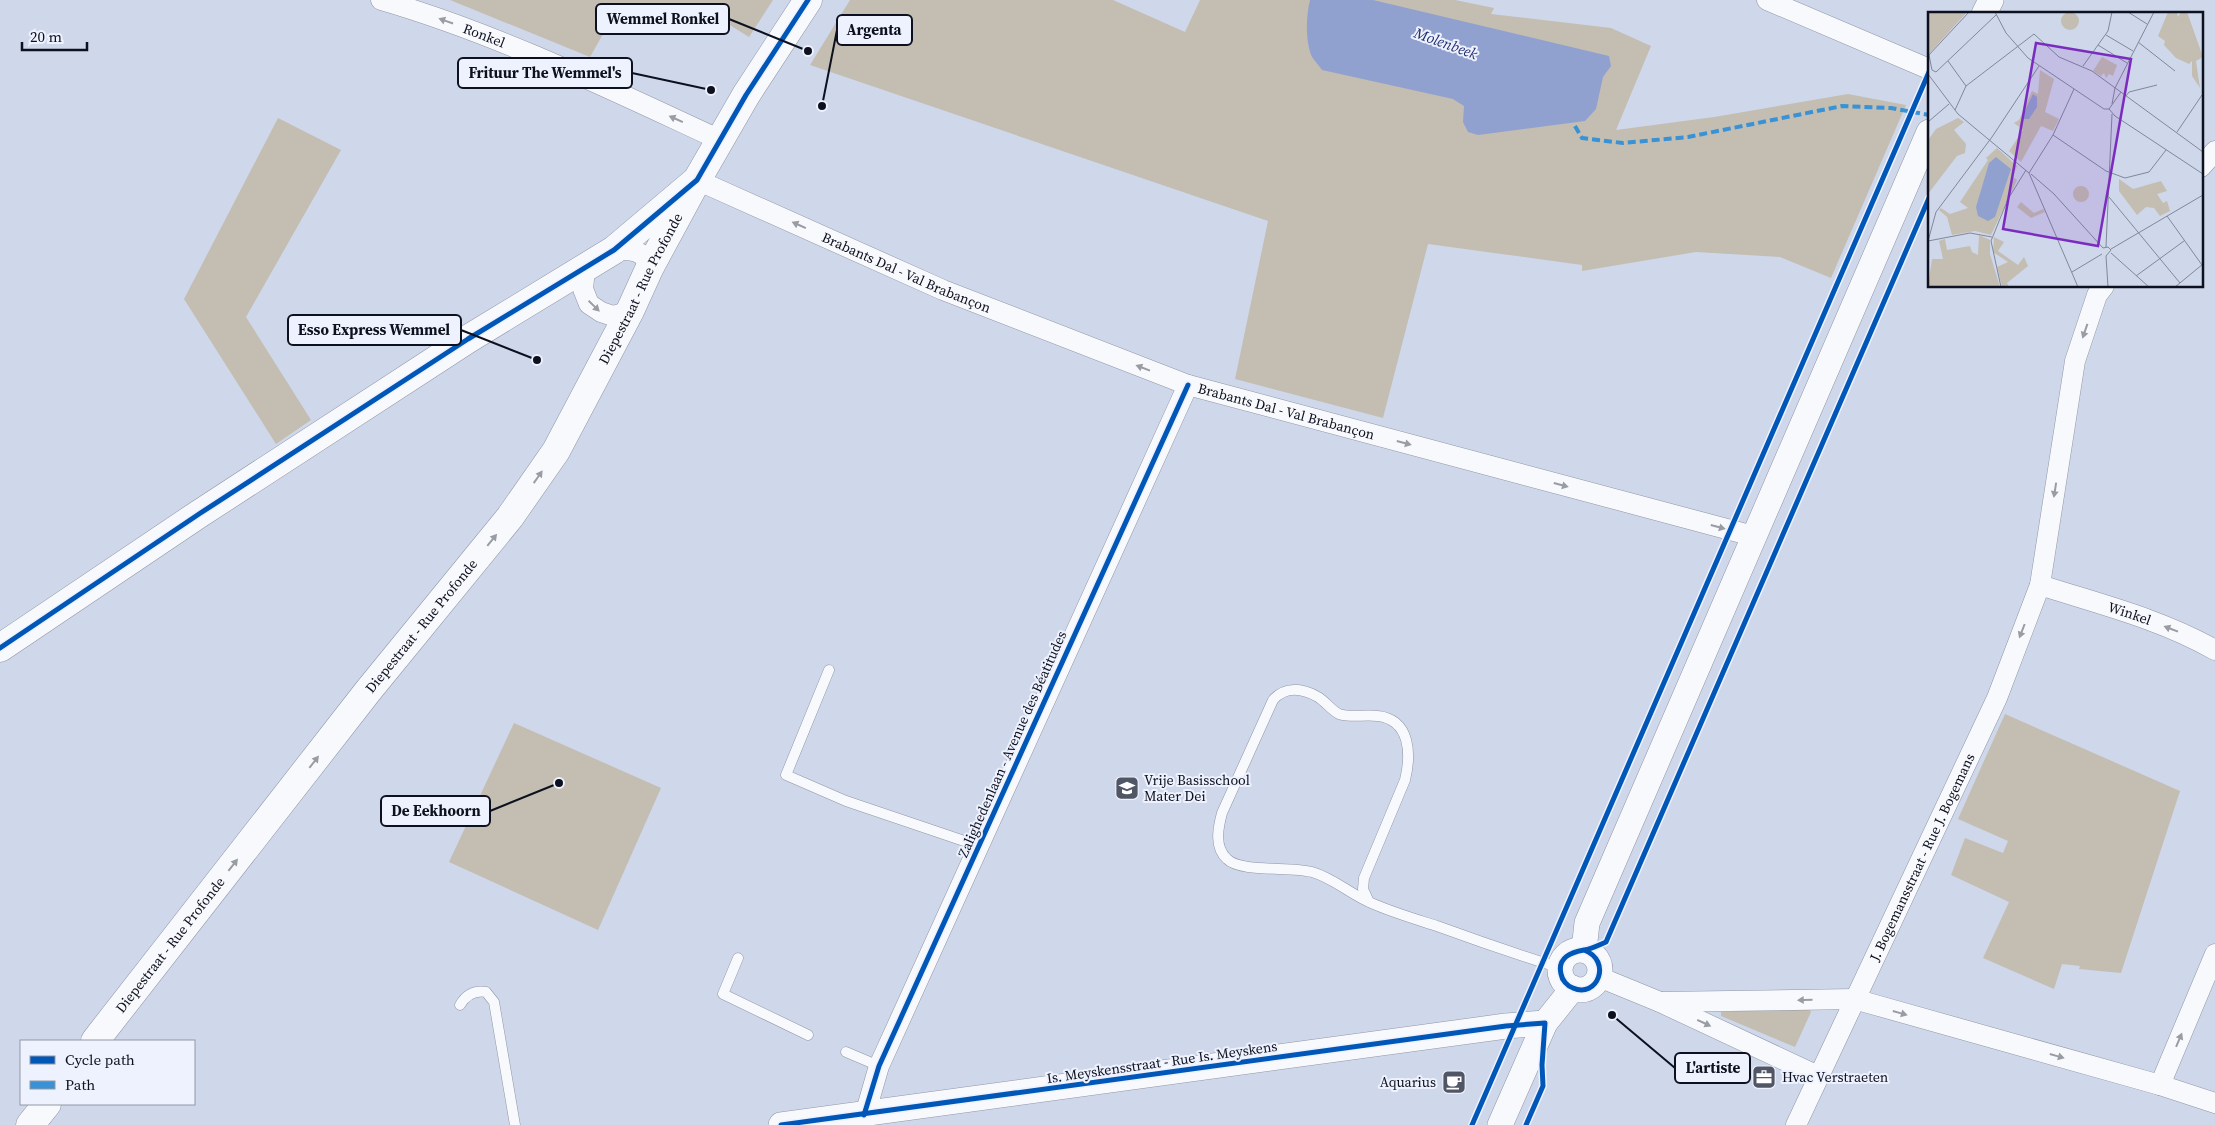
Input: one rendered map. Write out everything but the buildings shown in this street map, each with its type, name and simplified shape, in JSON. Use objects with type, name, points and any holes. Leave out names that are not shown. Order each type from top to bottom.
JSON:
[{"type":"main road","name":"Diepestraat - Rue Profonde","points":[[96,1040],[368,691],[510,517],[556,451],[630,311],[650,267],[697,180],[746,95],[808,0]]},
{"type":"main road","points":[[0,648],[207,509],[460,344],[586,269],[614,250],[697,180]]},
{"type":"main road","points":[[30,1125],[46,1105]]},
{"type":"street","name":"Ronkel","points":[[381,0],[457,25],[530,54],[720,140]]},
{"type":"street","points":[[1768,0],[1928,69]]},
{"type":"street","points":[[1985,12],[1991,0]]},
{"type":"street","points":[[1584,950],[1587,923],[1928,134]]},
{"type":"street","points":[[2202,166],[2215,151]]},
{"type":"street","name":"Brabants Dal - Val Brabançon","points":[[697,180],[942,290],[1188,386],[1753,536]]},
{"type":"street","points":[[614,250],[637,251],[647,259],[650,267]]},
{"type":"street","points":[[586,269],[583,289],[589,304],[601,312],[613,316],[630,311]]},
{"type":"street","name":"J. Bogemansstraat - Rue J. Bogemans","points":[[1796,1125],[1997,698],[2040,585],[2075,362],[2098,295],[2103,288]]},
{"type":"street","name":"Zalighedenlaan - Avenue des Béatitudes","points":[[863,1120],[879,1066],[1188,386]]},
{"type":"street","name":"Winkel","points":[[2040,585],[2134,614],[2191,636],[2215,650]]},
{"type":"street","points":[[1500,1125],[1566,978],[1566,956],[1577,950],[1584,950],[1595,956],[1599,962],[1599,977],[1591,987],[1585,989],[1566,978]]},
{"type":"street","points":[[2160,1085],[2215,954]]},
{"type":"street","points":[[1599,977],[1660,1002],[1818,1076]]},
{"type":"street","points":[[1660,1002],[1854,999],[2160,1085],[2215,1103]]},
{"type":"street","name":"Is. Meyskensstraat - Rue Is. Meyskens","points":[[782,1125],[863,1120],[1506,1026],[1546,1023]]},
{"type":"lane","points":[[829,670],[786,775],[846,802],[979,846]]},
{"type":"lane","points":[[1370,902],[1363,889],[1364,878],[1405,780],[1409,765],[1407,739],[1402,730],[1392,721],[1380,716],[1340,714],[1318,697],[1293,689],[1286,690],[1279,693],[1273,700],[1222,813],[1217,828],[1221,851],[1227,860],[1237,866],[1295,868],[1314,872],[1331,879],[1347,891],[1370,902],[1566,978]]},
{"type":"lane","points":[[738,958],[723,994],[808,1035]]},
{"type":"lane","points":[[460,1005],[472,992],[480,991],[486,992],[494,1002],[515,1125]]},
{"type":"lane","points":[[846,1052],[879,1066]]},
{"type":"shaded area","points":[[450,0],[773,0],[749,37],[712,14],[615,3],[602,24],[607,27],[590,57]]},
{"type":"shaded area","points":[[850,0],[1113,0],[1185,32],[1200,0],[1455,0],[1494,8],[1491,14],[1611,28],[1651,46],[1616,130],[1714,117],[1848,94],[1906,105],[1831,278],[1780,257],[1696,252],[1582,271],[1582,265],[1428,244],[1383,418],[1235,379],[1268,221],[810,65]]},
{"type":"shaded area","points":[[278,118],[341,150],[246,317],[311,420],[276,444],[184,299]]},
{"type":"shaded area","points":[[2005,714],[2180,791],[2121,973],[2079,969],[2080,966],[2062,964],[2054,989],[1983,958],[2009,902],[1951,875],[1965,838],[2003,853],[2008,841],[1958,819]]},
{"type":"shaded area","points":[[514,723],[661,788],[598,930],[449,862]]},
{"type":"shaded area","points":[[1807,1007],[1811,1012],[1795,1047],[1721,1016],[1721,1012]]},
{"type":"water","name":"Molenbeek","points":[[1310,0],[1373,0],[1609,56],[1611,66],[1603,77],[1596,109],[1585,121],[1478,135],[1468,132],[1463,122],[1464,106],[1453,99],[1322,70],[1312,57],[1308,44],[1307,21]]},
{"type":"marked path","points":[[1575,126],[1582,138],[1623,143],[1688,137],[1842,106],[1891,108],[1928,115]]},
{"type":"cycle path","points":[[0,648],[199,514],[468,339],[614,250],[697,180],[746,95],[808,0]]},
{"type":"cycle path","points":[[1472,1125],[1928,74]]},
{"type":"cycle path","points":[[1584,950],[1593,955],[1598,962],[1600,970],[1595,984],[1582,990],[1571,987],[1565,982],[1561,974],[1561,963],[1570,954],[1606,942],[1928,200]]},
{"type":"cycle path","points":[[864,1115],[879,1066],[1188,385]]},
{"type":"cycle path","points":[[781,1125],[1506,1026],[1545,1023],[1542,1065],[1543,1086],[1526,1125]]},
{"type":"place","name":"Wemmel Ronkel","points":[[808,51]]},
{"type":"place","name":"Frituur The Wemmel's","points":[[711,90]]},
{"type":"place","name":"Argenta","points":[[822,106]]},
{"type":"place","name":"Esso Express Wemmel","points":[[537,360]]},
{"type":"place","name":"De Eekhoorn","points":[[559,783]]},
{"type":"place","name":"Vrije Basisschool Mater Dei","points":[[1127,788]]},
{"type":"place","name":"L'artiste","points":[[1612,1015]]},
{"type":"place","name":"Hvac Verstraeten","points":[[1764,1077]]},
{"type":"place","name":"Aquarius","points":[[1454,1082]]}]
